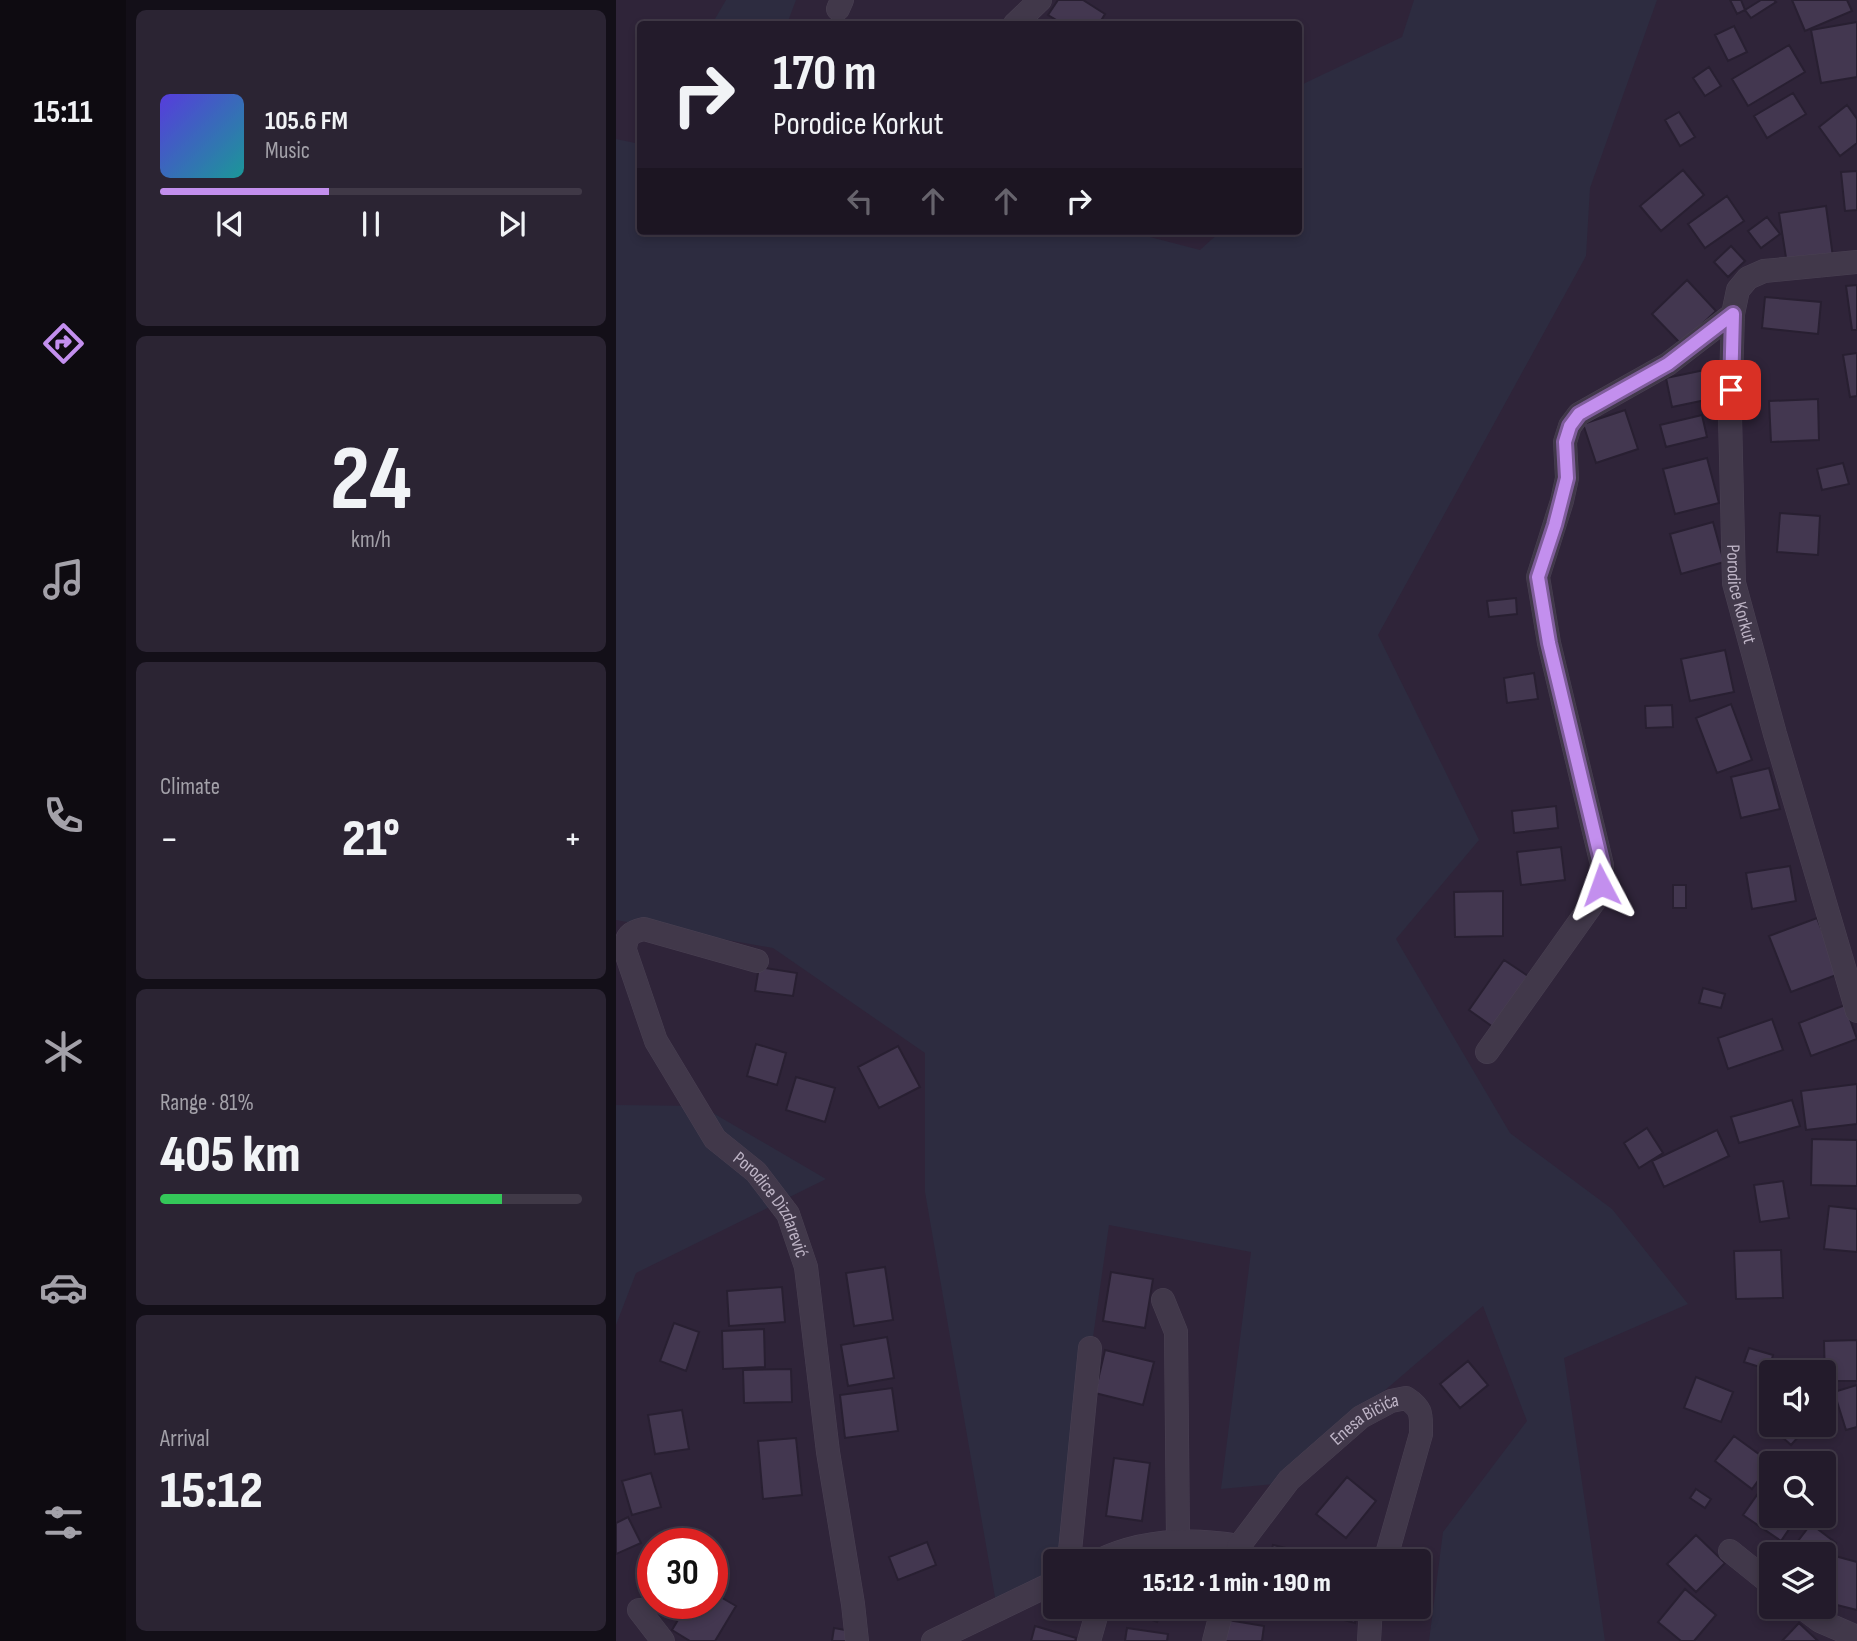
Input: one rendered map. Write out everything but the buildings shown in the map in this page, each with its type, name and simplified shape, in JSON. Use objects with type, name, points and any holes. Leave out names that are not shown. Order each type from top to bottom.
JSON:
[{"type":"street","points":[[1018,21],[1040,0]]},
{"type":"street","name":"Porodice Korkut","points":[[1857,262],[1764,271],[1748,278],[1738,290],[1733,314],[1730,416],[1734,583],[1775,734],[1857,1011]]},
{"type":"street","points":[[1487,1052],[1595,900],[1601,885],[1602,865],[1549,643],[1538,577],[1567,478],[1565,442],[1570,426],[1579,414],[1668,364],[1733,314]]},
{"type":"street","name":"Porodice Dizdarević","points":[[757,961],[644,929],[631,932],[626,940],[625,950],[656,1041],[715,1139],[756,1172],[788,1214],[806,1267],[828,1452],[857,1641]]},
{"type":"street","points":[[1163,1300],[1177,1332],[1178,1541]]},
{"type":"street","points":[[1070,1549],[1090,1348]]},
{"type":"street","name":"Enesa Bičića","points":[[1240,1549],[1289,1480],[1361,1417],[1391,1401],[1406,1398],[1417,1405],[1421,1415],[1421,1434],[1388,1549]]},
{"type":"street","name":"Enesa Bičića","points":[[1135,1549],[1150,1544],[1206,1540],[1227,1549]]},
{"type":"street","points":[[1730,1551],[1759,1574]]},
{"type":"street","points":[[933,1641],[1043,1588]]},
{"type":"street","points":[[646,1619],[663,1641]]},
{"type":"street","points":[[1089,1641],[1095,1619]]},
{"type":"street","points":[[1214,1641],[1220,1619]]},
{"type":"street","points":[[1369,1641],[1370,1619]]},
{"type":"street","points":[[1816,1619],[1857,1637]]},
{"type":"shaded area","points":[[726,0],[796,0],[788,21],[714,21]]},
{"type":"shaded area","points":[[1414,0],[1657,0],[1590,188],[1586,256],[1378,635],[1479,840],[1396,939],[1510,1133],[1612,1209],[1688,1304],[1564,1358],[1605,1641],[1429,1641],[1443,1532],[1527,1421],[1483,1306],[1276,1484],[1221,1489],[1251,1252],[1109,1225],[1063,1549],[1043,1549],[1043,1576],[996,1603],[925,1192],[925,1053],[773,948],[616,920],[616,139],[637,143],[637,235],[1142,235],[1200,250],[1217,235],[1302,235],[1302,86],[1402,37]]},
{"type":"shaded area","points":[[616,1105],[701,1106],[826,1179],[636,1273],[616,1325]]},
{"type":"route","points":[[1601,885],[1602,865],[1549,643],[1538,577],[1567,478],[1565,442],[1570,426],[1579,414],[1668,364],[1733,314],[1731,390]]}]
